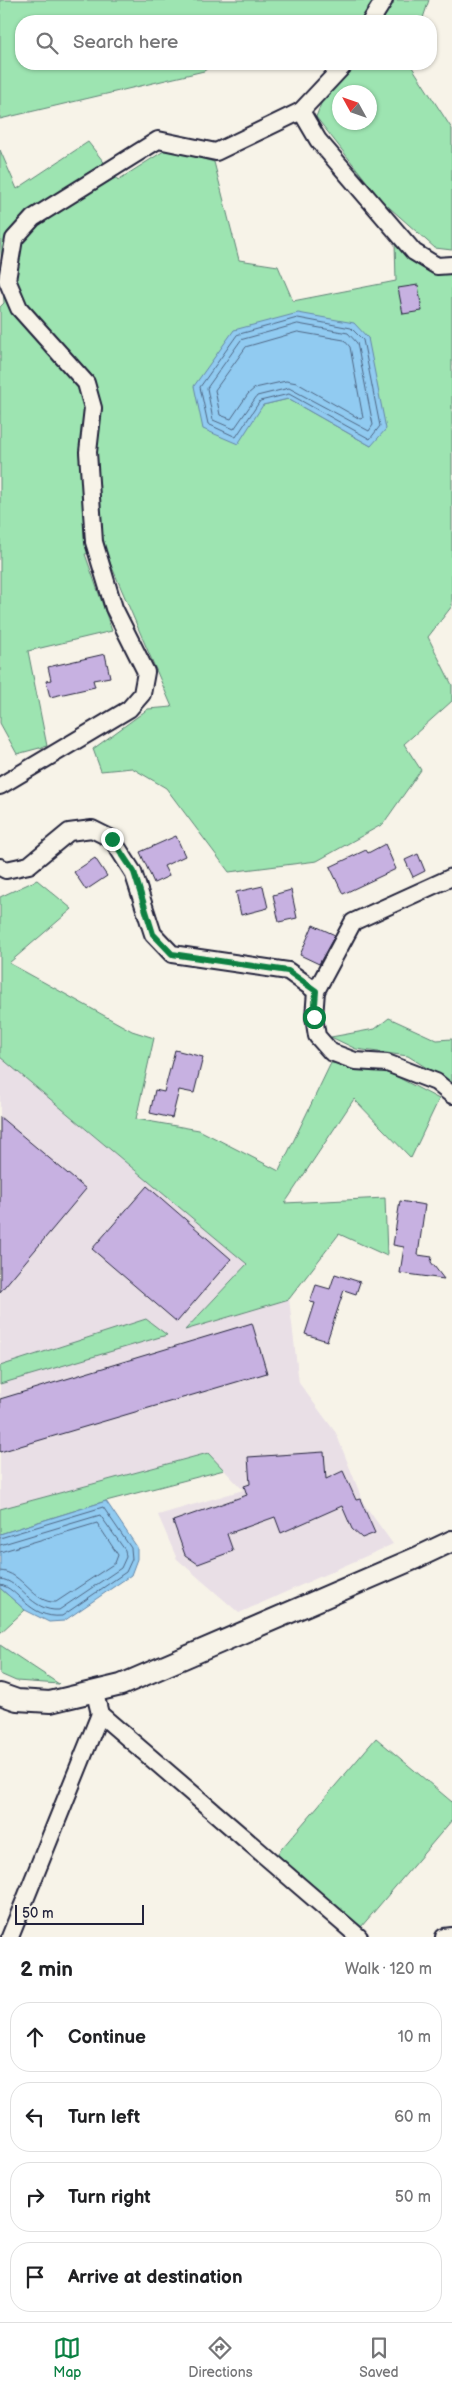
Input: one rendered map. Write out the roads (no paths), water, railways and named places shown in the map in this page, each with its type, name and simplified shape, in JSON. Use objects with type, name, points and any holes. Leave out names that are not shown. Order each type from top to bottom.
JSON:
[{"type":"street","points":[[375,15],[384,0]]},
{"type":"street","points":[[0,786],[129,709],[142,694],[146,672],[114,608],[94,542],[88,452],[93,408],[86,383],[20,308],[7,280],[14,239],[33,218],[158,140],[216,152],[301,112],[340,70]]},
{"type":"street","points":[[301,112],[318,140],[414,252],[438,266],[452,265]]},
{"type":"street","points":[[0,867],[6,870],[29,865],[69,832],[92,829],[112,839],[134,872],[153,934],[172,954],[288,971],[316,991]]},
{"type":"street","points":[[452,877],[353,922],[316,991],[314,1017],[317,1036],[331,1052],[355,1060],[387,1063],[436,1082],[452,1095]]},
{"type":"street","points":[[0,1694],[18,1700],[50,1702],[95,1693],[130,1681],[452,1541]]},
{"type":"street","points":[[10,1937],[100,1714],[95,1693]]},
{"type":"street","points":[[100,1714],[359,1937]]},
{"type":"street","points":[[444,1937],[452,1936]]},
{"type":"water","points":[[298,313],[354,323],[368,338],[386,429],[371,446],[288,399],[263,405],[238,444],[203,429],[194,386],[234,330]]},
{"type":"water","points":[[106,1501],[137,1547],[137,1559],[131,1575],[64,1621],[49,1622],[25,1610],[0,1588],[0,1534]]}]
